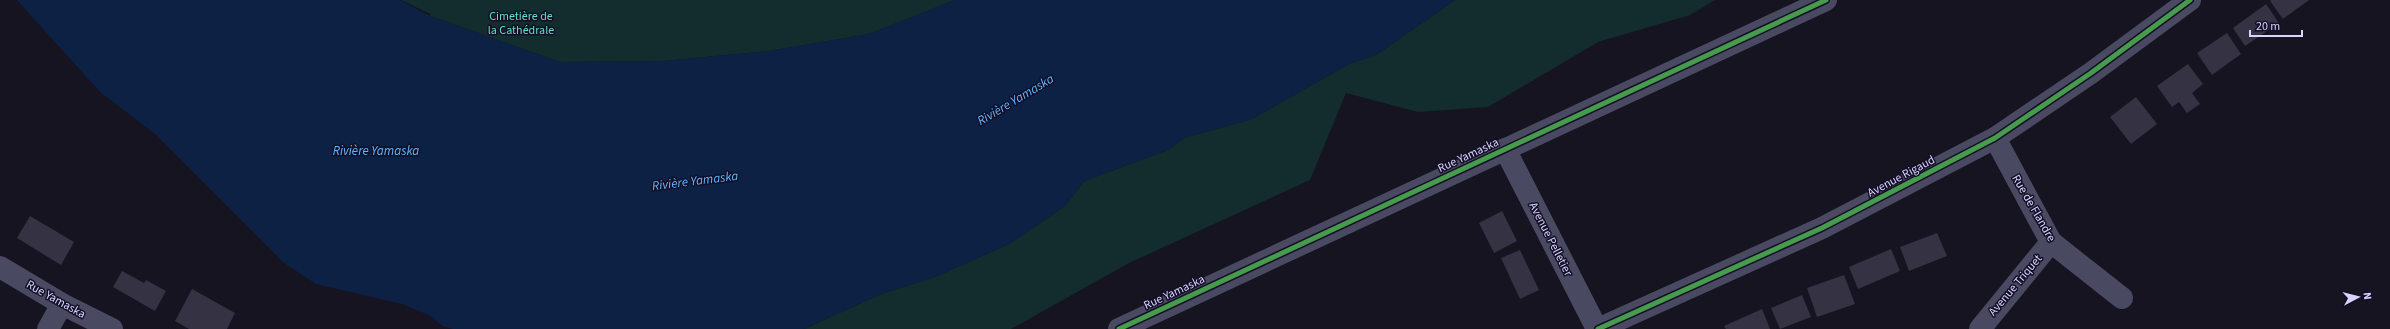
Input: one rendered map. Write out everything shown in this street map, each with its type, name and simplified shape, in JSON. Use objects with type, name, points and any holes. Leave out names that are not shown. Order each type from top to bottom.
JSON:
[{"type":"street","name":"Rue Yamaska","points":[[1119,329],[1826,0]]},
{"type":"street","name":"Avenue Rigaud","points":[[1597,329],[1822,228],[1995,138],[2091,73],[2190,0]]},
{"type":"street","name":"Rue de Flandre","points":[[1995,138],[2051,242],[2122,298]]},
{"type":"street","name":"Avenue Pelletier","points":[[1505,149],[1597,329]]},
{"type":"street","name":"Avenue Triquet","points":[[1980,329],[2051,242]]},
{"type":"street","name":"Rue Yamaska","points":[[0,267],[62,304],[112,329]]},
{"type":"street","points":[[48,329],[62,304]]},
{"type":"green space","name":"Cimetière de la Cathédrale","points":[[401,0],[955,0],[869,34],[769,51],[664,61],[560,62],[430,16],[430,14]]},
{"type":"green space","points":[[1455,0],[1715,0],[1690,15],[1598,42],[1488,107],[1418,112],[1346,93],[1310,180],[1129,263],[1011,329],[804,329],[881,294],[935,277],[1009,244],[1065,206],[1084,181],[1168,150],[1184,138],[1252,119],[1349,64],[1376,55]]},
{"type":"water","name":"Rivière Yamaska","points":[[17,0],[400,0],[430,16],[560,62],[664,61],[769,51],[869,34],[955,0],[1455,0],[1376,55],[1349,64],[1252,119],[1184,138],[1168,150],[1084,181],[1065,206],[1009,244],[935,277],[881,294],[804,329],[453,329],[442,326],[431,316],[402,304],[316,284],[284,263],[154,133],[100,92]]},
{"type":"building","points":[[2271,0],[2309,0],[2283,19],[2270,1]]},
{"type":"building","points":[[2266,4],[2279,23],[2245,46],[2233,28]]},
{"type":"building","points":[[2227,33],[2241,54],[2212,75],[2197,53]]},
{"type":"building","points":[[2188,64],[2203,84],[2192,93],[2200,104],[2187,113],[2179,102],[2172,107],[2157,86]]},
{"type":"building","points":[[2136,97],[2157,124],[2131,144],[2110,117]]},
{"type":"building","points":[[1502,211],[1517,241],[1494,253],[1479,223]]},
{"type":"building","points":[[30,216],[74,242],[61,265],[17,238]]},
{"type":"building","points":[[1937,233],[1947,256],[1909,271],[1900,247]]},
{"type":"building","points":[[1891,249],[1900,271],[1858,289],[1849,267]]},
{"type":"building","points":[[1520,250],[1539,290],[1520,299],[1501,258]]},
{"type":"building","points":[[122,271],[144,283],[146,280],[166,291],[155,311],[113,287]]},
{"type":"building","points":[[1844,275],[1855,304],[1817,317],[1807,288]]},
{"type":"building","points":[[192,289],[235,313],[227,329],[189,329],[175,321]]},
{"type":"building","points":[[1802,295],[1811,317],[1780,329],[1771,308]]},
{"type":"building","points":[[1762,309],[1770,329],[1726,329],[1724,326]]},
{"type":"cycle path","points":[[1119,329],[1826,0]]},
{"type":"cycle path","points":[[1598,329],[1822,228],[1995,138],[2091,73],[2190,0]]}]
